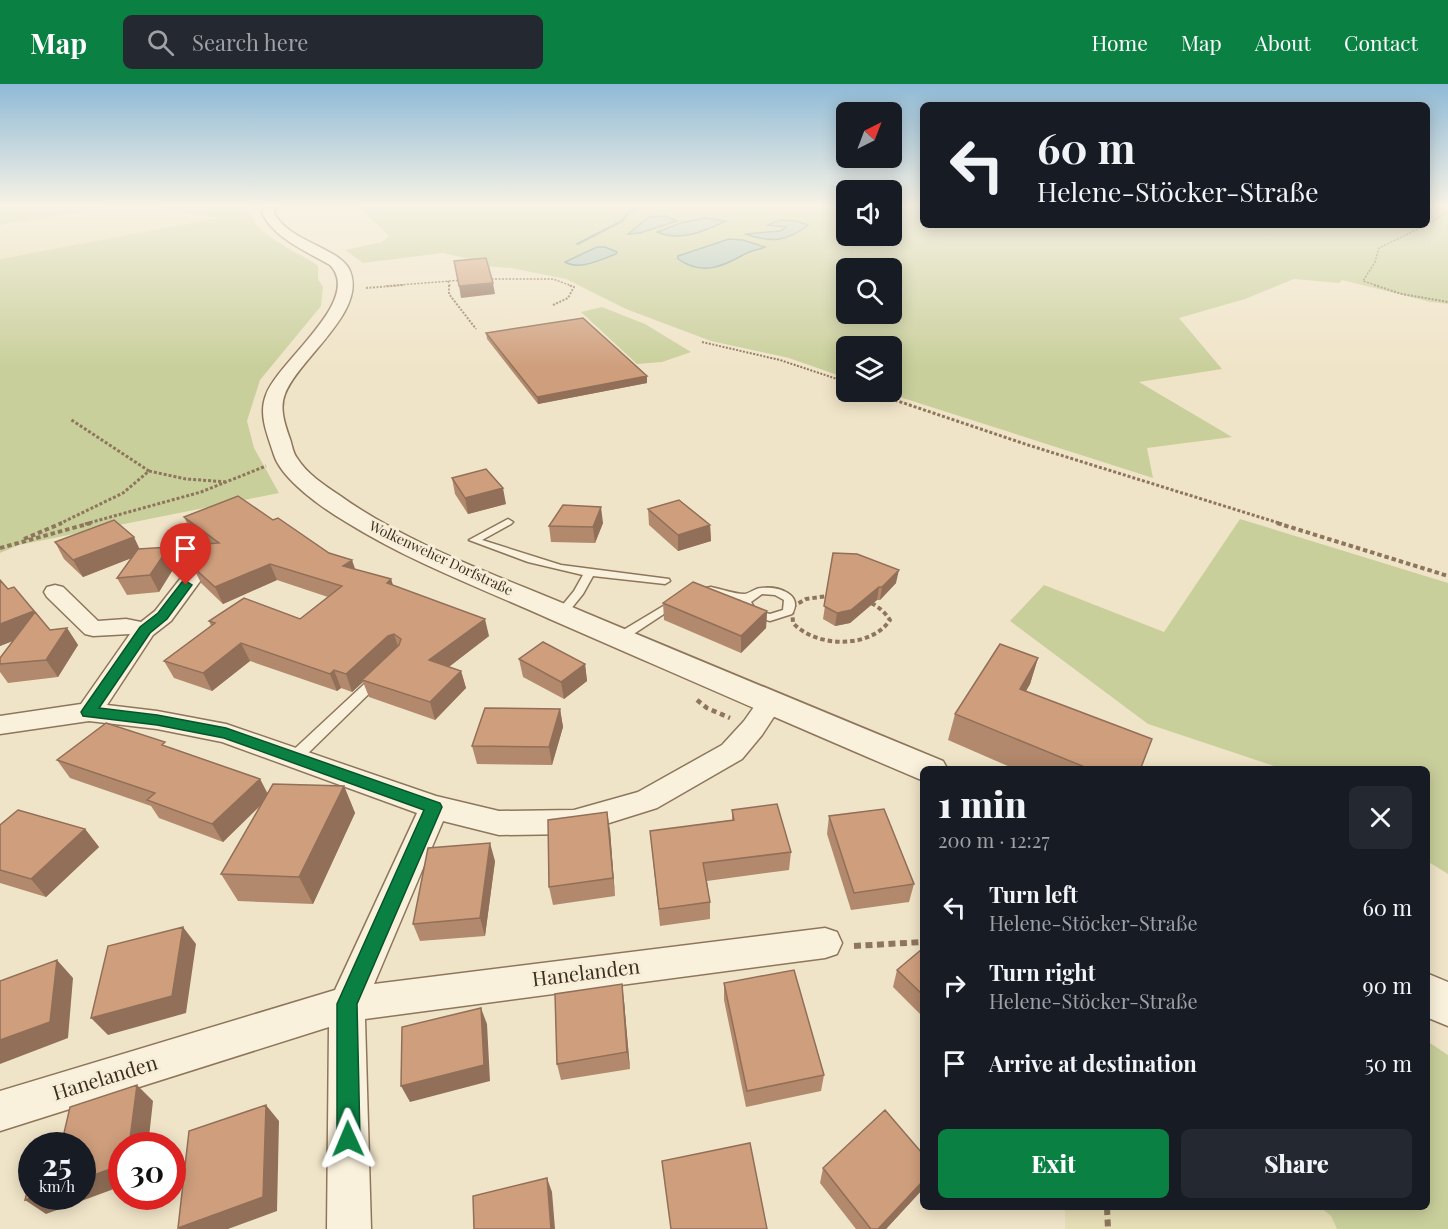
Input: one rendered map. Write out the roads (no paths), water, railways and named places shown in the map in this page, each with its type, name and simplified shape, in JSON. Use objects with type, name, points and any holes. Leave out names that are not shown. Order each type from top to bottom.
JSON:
[{"type":"street","name":"Wolkenweher Dorfstraße","points":[[334,260],[343,270],[347,289],[334,315],[293,367],[275,395],[273,420],[286,459],[307,483],[354,517],[421,552],[921,766]]},
{"type":"street","points":[[88,712],[145,630],[163,616],[198,569]]},
{"type":"street","points":[[55,592],[93,629],[126,626],[145,630]]},
{"type":"street","points":[[0,725],[88,712],[157,720],[226,733],[434,807],[499,823],[574,822],[647,800],[732,752],[753,728],[770,703]]},
{"type":"street","points":[[349,1229],[347,1004],[434,807]]},
{"type":"street","name":"Hanelanden","points":[[0,1111],[347,1004],[825,943]]},
{"type":"street","points":[[1430,996],[1448,1005]]},
{"type":"lane","points":[[508,522],[474,540],[545,563],[590,573],[627,574],[665,581]]},
{"type":"lane","points":[[562,613],[579,592],[590,573]]},
{"type":"lane","points":[[619,638],[687,596],[711,590],[747,598],[761,591],[775,591],[790,599],[792,607],[788,612],[779,616],[761,617],[748,609],[745,602],[747,598]]},
{"type":"lane","points":[[294,758],[391,666]]},
{"type":"water","points":[[568,260],[599,260],[584,265],[565,262]]},
{"type":"water","points":[[680,260],[731,260],[710,268],[686,264]]}]
